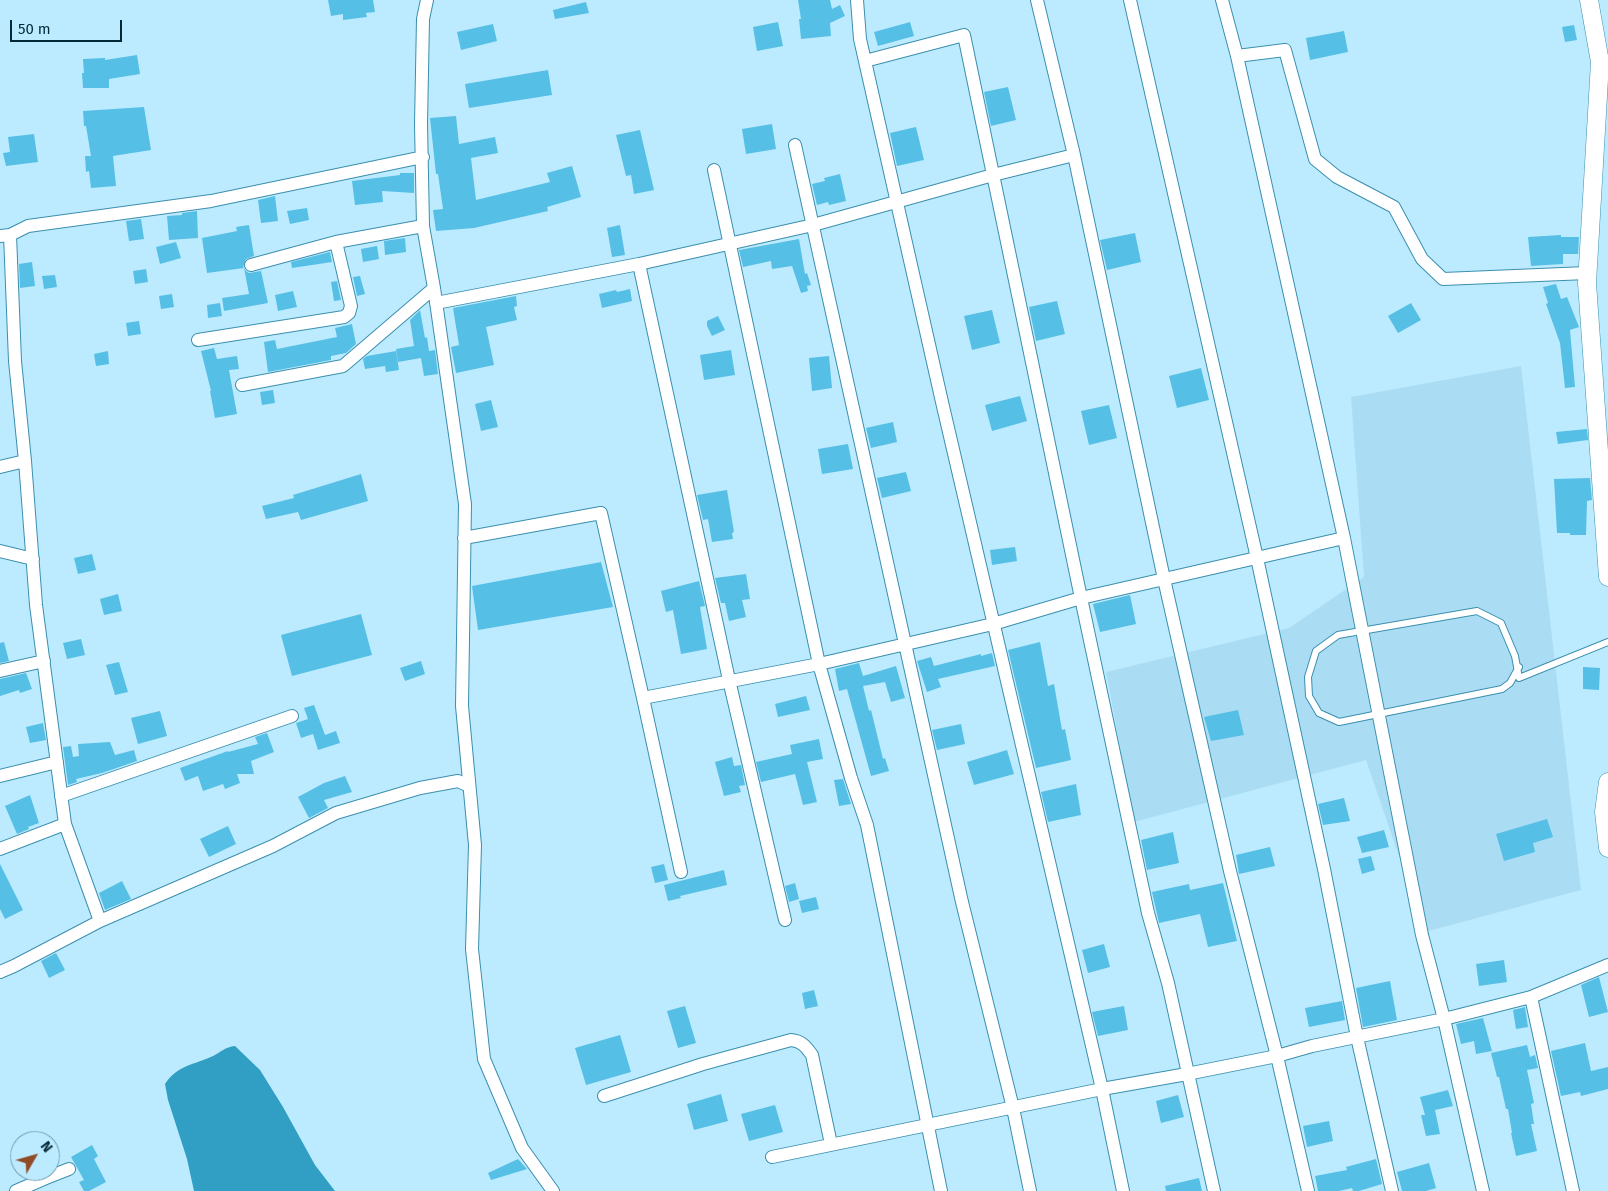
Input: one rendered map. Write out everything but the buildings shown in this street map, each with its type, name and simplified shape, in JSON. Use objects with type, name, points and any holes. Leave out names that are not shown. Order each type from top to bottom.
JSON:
[{"type":"street","points":[[427,0],[423,20],[421,124],[423,226],[434,288],[464,504],[462,706],[475,845],[472,948],[484,1059],[522,1148],[553,1191]]},
{"type":"street","points":[[857,0],[860,40],[993,624],[1102,1089],[1123,1191]]},
{"type":"street","points":[[1037,0],[1074,156],[1164,580],[1230,871],[1277,1056],[1308,1191]]},
{"type":"street","points":[[1130,0],[1257,558],[1324,870],[1357,1037],[1392,1191]]},
{"type":"street","points":[[1222,0],[1237,56],[1344,538],[1422,935],[1444,1019],[1483,1191]]},
{"type":"street","points":[[1589,0],[1600,62],[1587,293],[1608,577]]},
{"type":"street","points":[[865,61],[964,35],[1148,913],[1168,983],[1214,1191]]},
{"type":"street","points":[[1237,56],[1285,50],[1314,159],[1337,177],[1394,207],[1422,259],[1443,279],[1587,273]]},
{"type":"street","points":[[795,145],[962,902],[1013,1108],[1030,1191]]},
{"type":"street","points":[[436,303],[639,264],[730,244],[812,225],[993,175],[1074,156]]},
{"type":"street","points":[[100,921],[65,824],[61,796],[36,605],[5,235],[28,226],[210,201],[422,157]]},
{"type":"street","points":[[714,170],[819,664],[851,778],[867,825],[940,1191]]},
{"type":"street","points":[[251,265],[336,242],[423,226]]},
{"type":"street","points":[[198,340],[344,317],[349,313],[351,306],[336,242]]},
{"type":"street","points":[[639,264],[729,680],[785,920]]},
{"type":"street","points":[[242,385],[343,366],[434,288]]},
{"type":"street","points":[[0,467],[25,461]]},
{"type":"street","points":[[464,538],[601,513],[681,872]]},
{"type":"street","points":[[643,698],[819,664],[993,624],[1081,598],[1344,538]]},
{"type":"street","points":[[0,551],[33,559]]},
{"type":"street","points":[[0,671],[44,661]]},
{"type":"street","points":[[61,796],[292,716]]},
{"type":"street","points":[[0,776],[57,762]]},
{"type":"street","points":[[0,972],[100,921],[273,846],[336,813],[420,788],[458,781],[470,786]]},
{"type":"street","points":[[1608,782],[1604,812],[1608,848]]},
{"type":"street","points":[[0,849],[65,824]]},
{"type":"street","points":[[772,1157],[1102,1089],[1277,1056],[1444,1019],[1531,997],[1608,965]]},
{"type":"street","points":[[1531,997],[1573,1191]]},
{"type":"street","points":[[604,1096],[703,1064],[791,1040],[799,1041],[805,1045],[812,1055],[831,1144]]},
{"type":"street","points":[[16,1191],[69,1169]]},
{"type":"lane","points":[[1519,667],[1510,683],[1502,689],[1339,722],[1320,713],[1309,696],[1308,676],[1316,651],[1338,635],[1477,610],[1501,623],[1508,636],[1519,667],[1519,678],[1608,642]]},
{"type":"shaded area","points":[[1521,366],[1581,890],[1425,932],[1366,760],[1134,822],[1106,672],[1289,628],[1364,577],[1351,397]]},
{"type":"water","points":[[235,1046],[260,1070],[315,1165],[335,1191],[194,1191],[187,1159],[168,1100],[165,1084],[180,1069]]}]
